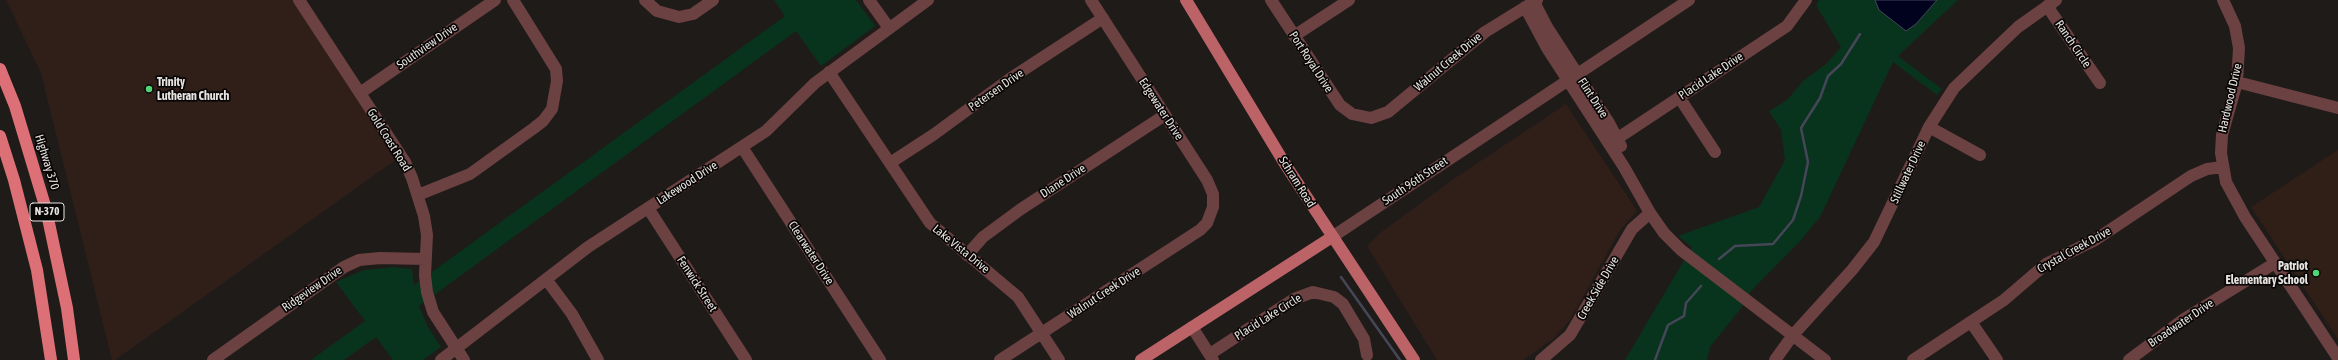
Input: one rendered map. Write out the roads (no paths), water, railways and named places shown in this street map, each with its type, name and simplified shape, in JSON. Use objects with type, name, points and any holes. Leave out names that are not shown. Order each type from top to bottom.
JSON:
[{"type":"highway","name":"Highway 370","points":[[0,69],[32,161],[57,255],[74,360]]},
{"type":"highway","points":[[0,92],[32,161]]},
{"type":"highway","name":"N-370","points":[[0,136],[14,180],[37,270],[51,360]]},
{"type":"main road","name":"Schram Road","points":[[1186,0],[1332,237],[1414,360]]},
{"type":"main road","name":"South 96th Street","points":[[1141,360],[1332,237]]},
{"type":"street","name":"Gold Coast Road","points":[[299,0],[405,162],[418,195],[426,235],[427,292],[433,312],[464,360]]},
{"type":"street","name":"Southview Drive","points":[[360,93],[495,0]]},
{"type":"street","points":[[418,195],[470,174],[544,121],[552,109],[555,101],[557,81],[556,69],[512,0]]},
{"type":"street","points":[[645,0],[657,11],[679,17],[693,14],[713,0]]},
{"type":"street","points":[[869,0],[889,28]]},
{"type":"street","name":"Lakewood Drive","points":[[441,360],[588,247],[772,126],[799,97],[829,72],[928,0]]},
{"type":"street","name":"Edgewater Drive","points":[[1091,0],[1210,186],[1213,207],[1207,223]]},
{"type":"street","name":"Port Royal Drive","points":[[1271,0],[1340,105],[1359,117]]},
{"type":"street","points":[[1294,36],[1350,0]]},
{"type":"street","name":"South 96th Street","points":[[1332,237],[1689,0]]},
{"type":"street","name":"Placid Lake Drive","points":[[1614,142],[1787,26],[1806,0]]},
{"type":"street","name":"Hardwood Drive","points":[[2223,0],[2232,17],[2238,37],[2239,59],[2237,82],[2222,135],[2223,167],[2231,193],[2338,358]]},
{"type":"street","name":"Flint Drive","points":[[1532,3],[1547,27],[1572,77],[1614,142],[1650,213],[1672,242],[1793,335]]},
{"type":"street","name":"Walnut Creek Drive","points":[[1359,117],[1371,118],[1388,112],[1485,32],[1532,3]]},
{"type":"street","name":"Ranch Circle","points":[[2052,3],[2100,83]]},
{"type":"street","name":"Stillwater Drive","points":[[1775,360],[1793,335],[1856,265],[1874,242],[1929,127],[1947,97],[1971,69],[2018,27],[2052,3]]},
{"type":"street","name":"Petersen Drive","points":[[890,163],[933,135],[1017,75],[1103,18]]},
{"type":"street","name":"Lake Vista Drive","points":[[829,72],[930,223],[1015,293],[1059,360]]},
{"type":"street","points":[[2237,82],[2338,108]]},
{"type":"street","points":[[1679,97],[1715,152]]},
{"type":"street","name":"Diane Drive","points":[[968,254],[983,237],[1021,209],[1165,115]]},
{"type":"street","points":[[1929,127],[1980,154]]},
{"type":"street","name":"Clearwater Drive","points":[[742,147],[880,360]]},
{"type":"street","name":"Crystal Creek Drive","points":[[1914,360],[2004,300],[2046,264],[2095,240],[2191,176],[2203,171],[2223,167]]},
{"type":"street","name":"Fenwick Street","points":[[648,208],[746,360]]},
{"type":"street","name":"Creek Side Drive","points":[[1541,360],[1570,335],[1632,229],[1650,213]]},
{"type":"street","name":"Walnut Creek Drive","points":[[1000,360],[1194,234],[1207,223]]},
{"type":"street","name":"Ridgeview Drive","points":[[213,360],[344,267],[359,260],[380,258],[426,260]]},
{"type":"street","name":"Broadwater Drive","points":[[2129,360],[2184,319],[2275,263]]},
{"type":"street","points":[[546,279],[572,314],[598,360]]},
{"type":"street","name":"Placid Lake Circle","points":[[1211,357],[1294,299],[1313,292],[1334,297],[1343,304],[1364,339],[1367,355]]},
{"type":"street","points":[[1971,322],[1996,360]]},
{"type":"street","points":[[1192,327],[1211,357]]},
{"type":"street","points":[[1793,335],[1825,360]]},
{"type":"water","points":[[1875,0],[1937,0],[1916,24],[1906,31],[1879,10]]},
{"type":"waterway","points":[[1719,259],[1735,246],[1773,244],[1793,220],[1801,196],[1808,162],[1801,128],[1820,98],[1828,76],[1841,64],[1860,34]]},
{"type":"waterway","points":[[1341,277],[1400,360]]},
{"type":"waterway","points":[[1655,360],[1668,325],[1684,316],[1686,303],[1701,286]]},
{"type":"place","name":"Trinity Lutheran Church","points":[[149,89]]},
{"type":"place","name":"Patriot Elementary School","points":[[2316,273]]}]
